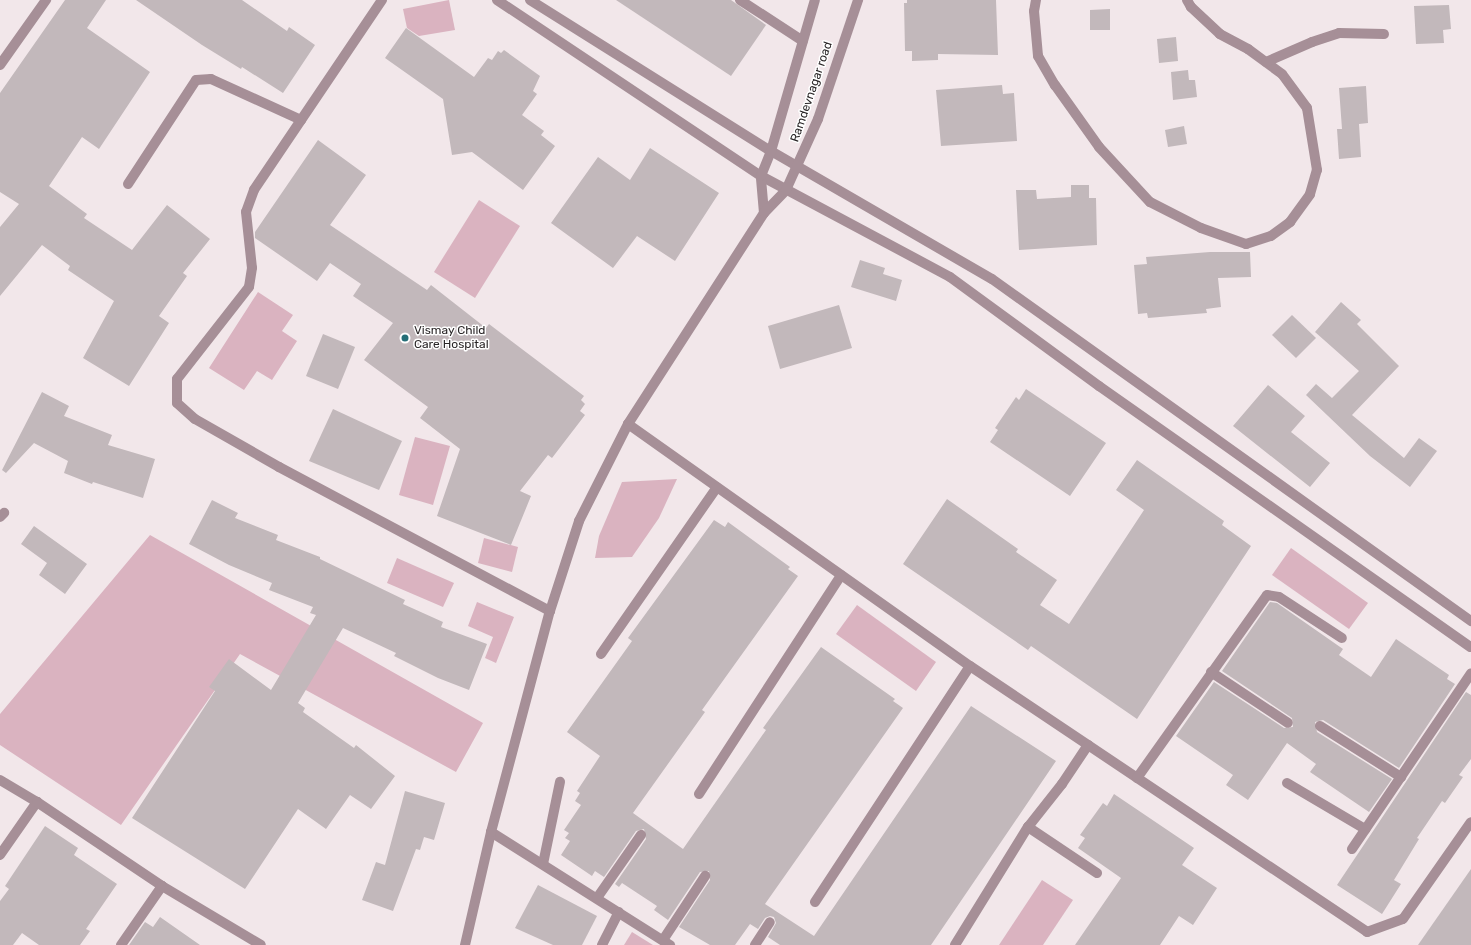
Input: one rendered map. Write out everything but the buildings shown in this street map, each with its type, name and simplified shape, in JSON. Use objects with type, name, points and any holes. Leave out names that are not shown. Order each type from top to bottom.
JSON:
[{"type":"street","points":[[0,65],[46,0]]},
{"type":"street","points":[[382,0],[254,190],[246,212],[252,268],[248,288],[177,379],[177,403],[196,419],[273,463],[550,611]]},
{"type":"street","points":[[497,0],[761,176],[950,277],[1099,386],[1471,647]]},
{"type":"street","points":[[530,0],[771,151],[992,279],[1471,621]]},
{"type":"street","points":[[740,0],[803,41]]},
{"type":"street","name":"Ramdevnagar road","points":[[761,176],[771,151],[815,0]]},
{"type":"street","name":"Ramdevnagar road","points":[[465,945],[491,832],[550,611],[580,521],[628,424],[764,213],[786,190],[799,167],[818,119],[858,0]]},
{"type":"street","points":[[1036,0],[1034,11],[1038,56],[1055,85],[1099,147],[1150,202],[1201,228],[1246,244],[1271,236],[1290,222],[1310,194],[1317,170],[1307,108],[1282,74],[1266,62],[1220,34],[1191,7],[1187,0]]},
{"type":"street","points":[[1266,62],[1312,42],[1340,33],[1384,34]]},
{"type":"street","points":[[128,184],[196,80],[211,78],[301,120]]},
{"type":"street","points":[[761,176],[764,213]]},
{"type":"street","points":[[628,424],[970,666],[1367,932],[1403,919],[1471,822]]},
{"type":"street","points":[[601,654],[717,487]]},
{"type":"street","points":[[699,794],[842,575]]},
{"type":"street","points":[[1137,778],[1267,595],[1279,597],[1342,638]]},
{"type":"street","points":[[815,902],[970,666]]},
{"type":"street","points":[[1211,672],[1288,723]]},
{"type":"street","points":[[1352,849],[1471,673]]},
{"type":"street","points":[[1320,726],[1401,778]]},
{"type":"street","points":[[955,945],[1028,826],[1062,784],[1088,745]]},
{"type":"street","points":[[0,780],[37,802],[162,886],[261,945]]},
{"type":"street","points":[[542,864],[560,782]]},
{"type":"street","points":[[1287,783],[1365,830]]},
{"type":"street","points":[[0,855],[37,802]]},
{"type":"street","points":[[1028,826],[1097,873]]},
{"type":"street","points":[[491,832],[667,943],[705,876]]},
{"type":"street","points":[[597,898],[641,835]]},
{"type":"street","points":[[121,945],[162,886]]},
{"type":"street","points":[[602,945],[619,912]]},
{"type":"street","points":[[755,945],[770,922]]},
{"type":"shaded area","points":[[449,0],[455,30],[419,36],[407,28],[403,9]]},
{"type":"shaded area","points":[[479,200],[520,226],[475,298],[434,272]]},
{"type":"shaded area","points":[[258,292],[293,315],[282,331],[297,341],[272,380],[257,371],[244,390],[209,368]]},
{"type":"shaded area","points":[[415,437],[450,446],[433,505],[399,495]]},
{"type":"shaded area","points":[[677,479],[659,518],[632,557],[595,558],[599,536],[622,482]]},
{"type":"shaded area","points":[[150,535],[483,723],[456,772],[240,654],[121,825],[0,745],[0,714]]},
{"type":"shaded area","points":[[484,538],[518,547],[512,572],[478,563]]},
{"type":"shaded area","points":[[1291,548],[1368,603],[1349,629],[1272,575]]},
{"type":"shaded area","points":[[397,558],[454,583],[443,607],[387,583]]},
{"type":"shaded area","points":[[477,602],[514,617],[496,663],[485,658],[493,637],[468,626]]},
{"type":"shaded area","points":[[857,605],[936,662],[916,691],[836,634]]},
{"type":"shaded area","points":[[1042,880],[1073,900],[1043,945],[999,945]]},
{"type":"shaded area","points":[[632,932],[653,945],[624,945]]},
{"type":"place","name":"Vismay Child Care Hospital","points":[[405,338]]}]
